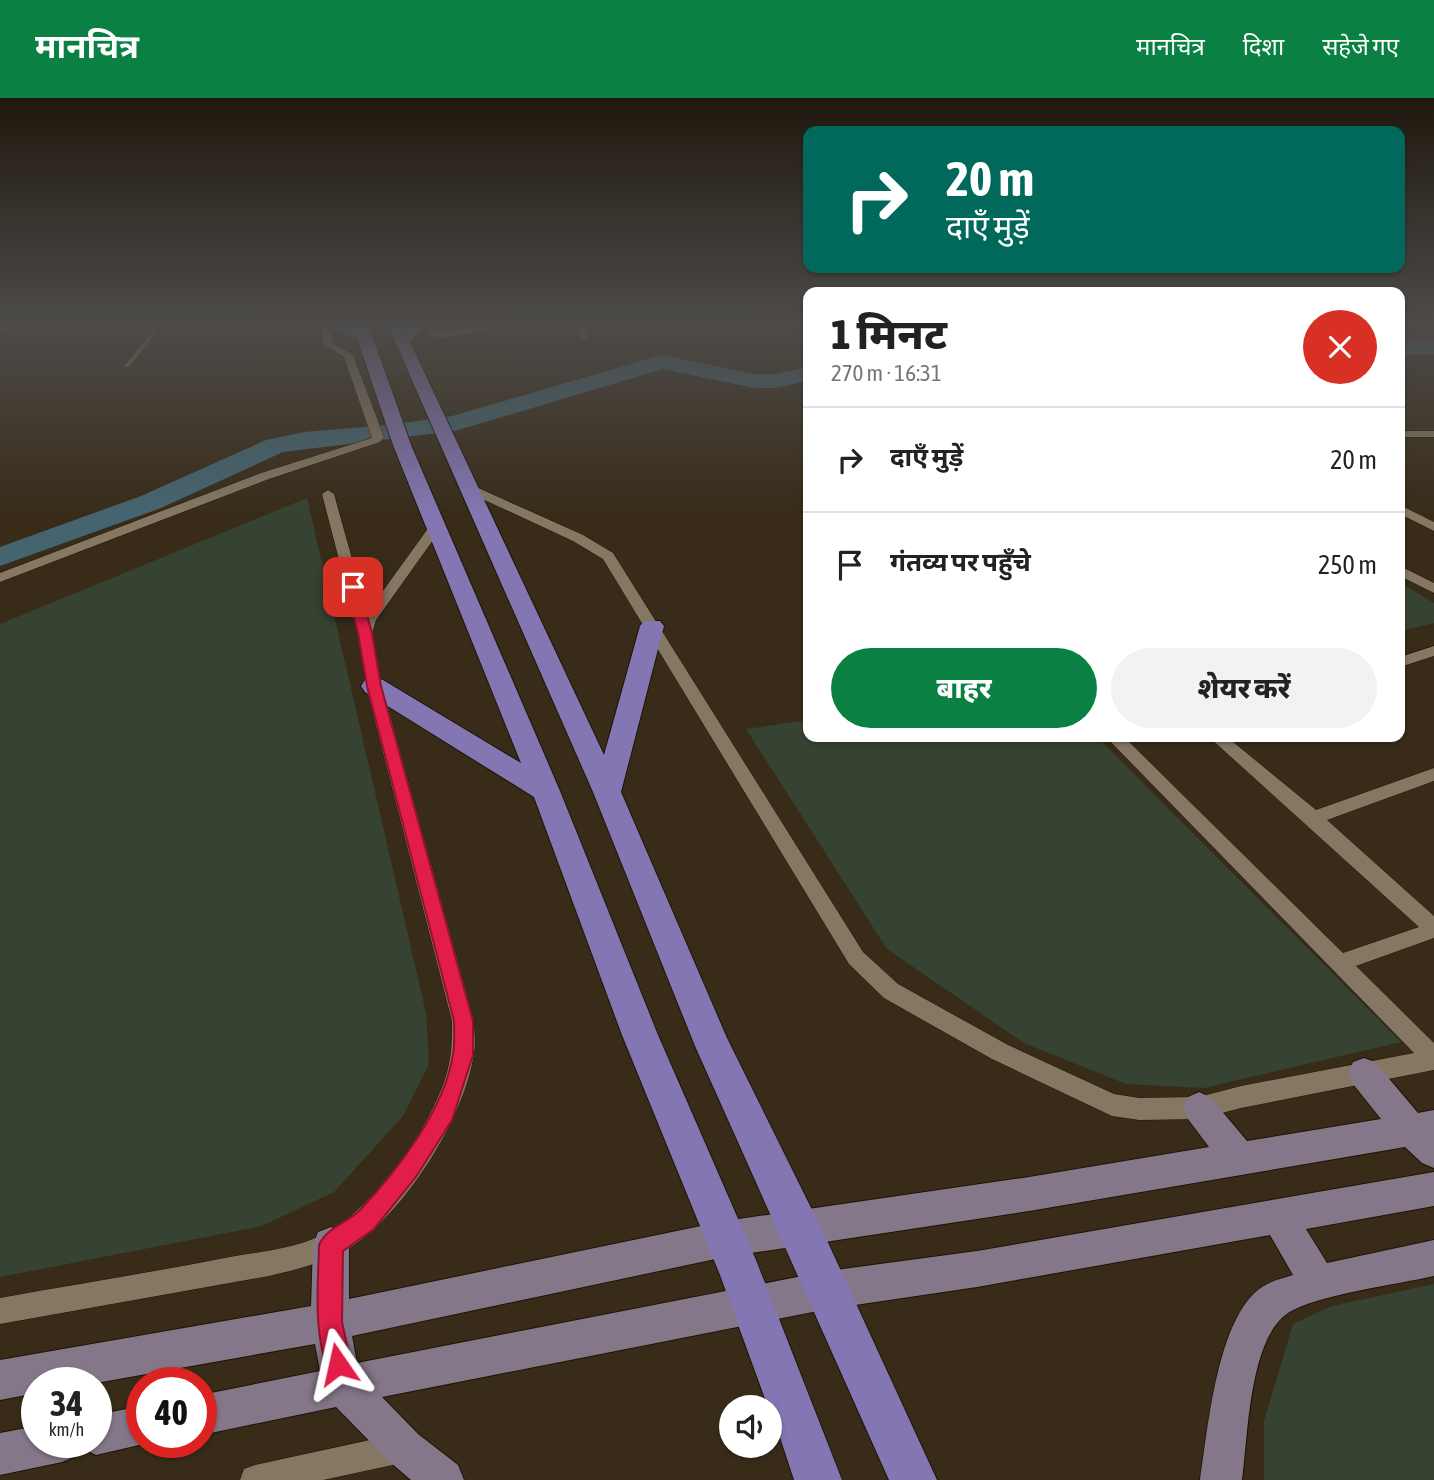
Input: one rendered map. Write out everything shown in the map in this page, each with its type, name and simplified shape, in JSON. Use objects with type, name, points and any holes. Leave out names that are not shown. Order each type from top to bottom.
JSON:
[{"type":"main road","points":[[377,385],[390,441],[437,526],[546,791],[640,1035],[725,1239],[818,1480]]},
{"type":"main road","points":[[422,385],[607,792],[713,1046],[799,1227],[913,1480]]},
{"type":"main road","points":[[607,792],[652,626]]},
{"type":"main road","points":[[374,686],[546,791]]},
{"type":"street","points":[[0,578],[265,476],[373,442],[390,441],[362,385]]},
{"type":"street","points":[[1405,434],[1434,435]]},
{"type":"street","points":[[467,487],[598,548],[617,569],[856,958],[891,991],[1000,1052],[1112,1105],[1139,1109],[1199,1108],[1434,1059]]},
{"type":"street","points":[[0,1311],[212,1274],[295,1257],[331,1245],[366,1220],[409,1169],[444,1113],[463,1055],[464,1021],[374,686],[365,633],[328,494]]},
{"type":"street","points":[[1405,512],[1434,527]]},
{"type":"street","points":[[365,633],[378,606],[437,526]]},
{"type":"street","points":[[1405,573],[1434,589]]},
{"type":"street","points":[[1405,660],[1434,651]]},
{"type":"street","points":[[1119,742],[1434,1059]]},
{"type":"street","points":[[1223,742],[1313,818],[1434,929],[1341,963]]},
{"type":"street","points":[[1313,818],[1434,774]]},
{"type":"street","points":[[1364,1073],[1426,1136]]},
{"type":"street","points":[[1199,1108],[1238,1158]]},
{"type":"street","points":[[0,1380],[330,1322],[725,1239],[1030,1195],[1238,1158],[1426,1136]]},
{"type":"street","points":[[217,1412],[828,1290],[977,1269],[1434,1189]]},
{"type":"street","points":[[1279,1217],[1318,1283]]},
{"type":"street","points":[[331,1245],[330,1322],[342,1385],[404,1448],[443,1480]]},
{"type":"street","points":[[1221,1480],[1237,1372],[1253,1324],[1275,1300],[1318,1283],[1434,1258]]},
{"type":"street","points":[[255,1480],[404,1448]]},
{"type":"street","points":[[0,1454],[21,1450]]},
{"type":"green space","points":[[307,498],[426,1013],[429,1064],[403,1116],[334,1192],[262,1226],[0,1277],[0,624]]},
{"type":"green space","points":[[1405,586],[1434,603],[1434,623],[1405,630]]},
{"type":"green space","points":[[803,721],[803,742],[1102,742],[1401,1042],[1204,1088],[1126,1084],[1024,1043],[887,949],[746,729]]},
{"type":"green space","points":[[1434,1284],[1434,1480],[1264,1480],[1264,1421],[1293,1324],[1332,1306]]},
{"type":"waterway","points":[[0,557],[151,502],[275,446],[304,440],[388,433],[455,423],[582,385]]},
{"type":"route","points":[[338,1364],[330,1322],[331,1245],[366,1220],[409,1169],[444,1113],[463,1055],[464,1021],[374,686],[365,633],[353,587]]}]
